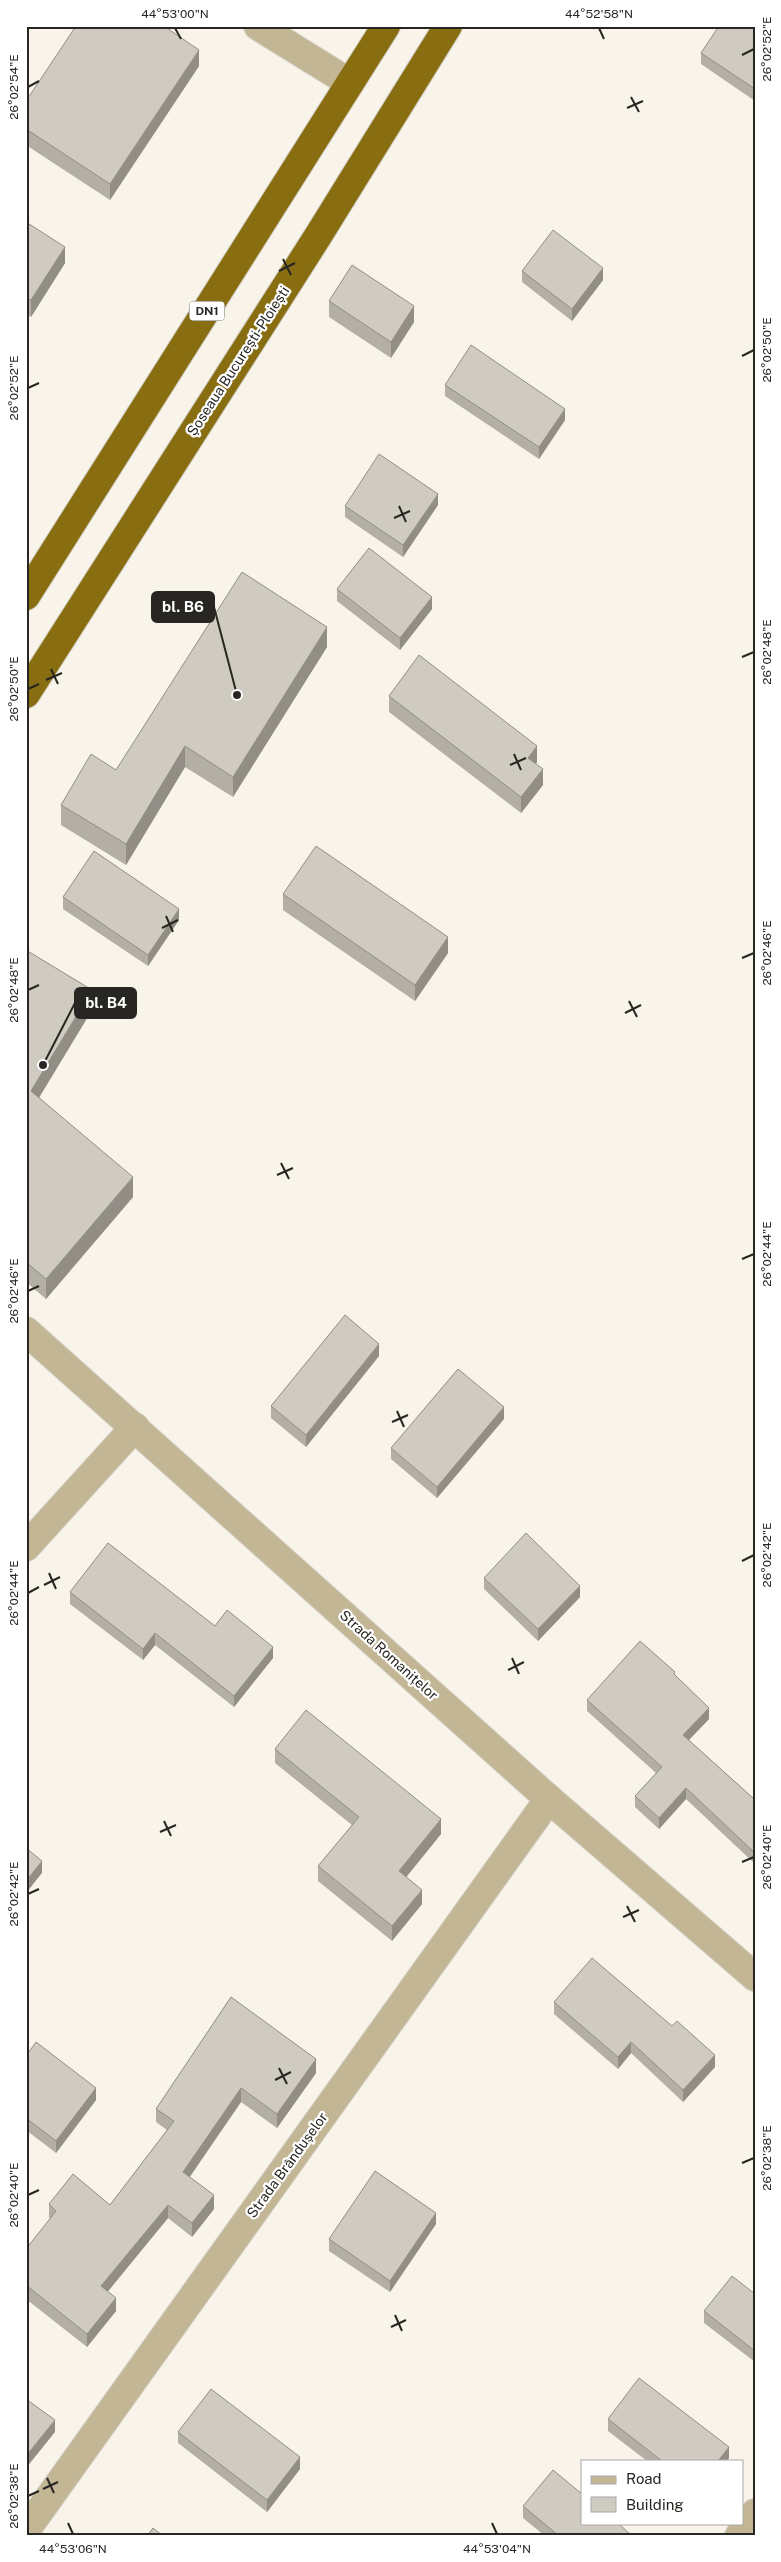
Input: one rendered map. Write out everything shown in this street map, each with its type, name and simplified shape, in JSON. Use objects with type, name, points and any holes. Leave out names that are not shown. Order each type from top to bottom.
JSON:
[{"type":"highway","name":"DN1","points":[[30,580],[386,26]]},
{"type":"highway","name":"Șoseaua București-Ploiești","points":[[26,694],[318,236],[448,26]]},
{"type":"street","points":[[258,26],[350,83]]},
{"type":"street","name":"Strada Romanițelor","points":[[26,1331],[549,1799],[755,1977]]},
{"type":"street","points":[[26,1547],[135,1427]]},
{"type":"street","name":"Strada Brândușelor","points":[[26,2530],[549,1799]]},
{"type":"street","points":[[739,2536],[755,2513]]},
{"type":"building","points":[[76,26],[164,26],[199,50],[110,184],[26,129],[26,101]]},
{"type":"building","points":[[719,26],[755,26],[755,89],[701,53]]},
{"type":"building","points":[[26,222],[65,247],[31,300],[26,297]]},
{"type":"building","points":[[553,230],[603,268],[572,309],[522,271]]},
{"type":"building","points":[[352,265],[414,306],[391,342],[329,301]]},
{"type":"building","points":[[471,345],[565,409],[539,447],[445,385]]},
{"type":"building","points":[[379,454],[438,494],[403,545],[345,506]]},
{"type":"building","points":[[369,548],[432,597],[400,638],[337,589]]},
{"type":"building","points":[[242,572],[327,627],[233,777],[185,746],[126,844],[61,805],[91,754],[116,770]]},
{"type":"building","points":[[419,655],[537,746],[528,758],[543,769],[521,797],[389,696]]},
{"type":"building","points":[[316,846],[448,937],[415,985],[283,894]]},
{"type":"building","points":[[94,851],[179,909],[148,955],[63,897]]},
{"type":"building","points":[[26,950],[92,990],[31,1091],[133,1177],[46,1279],[26,1262],[26,1170],[28,1168],[26,1167]]},
{"type":"building","points":[[345,1315],[379,1344],[306,1435],[271,1406]]},
{"type":"building","points":[[458,1369],[504,1407],[437,1487],[391,1448]]},
{"type":"building","points":[[526,1533],[580,1586],[538,1629],[484,1578]]},
{"type":"building","points":[[108,1543],[215,1626],[227,1610],[273,1647],[234,1696],[155,1633],[143,1649],[70,1592]]},
{"type":"building","points":[[640,1641],[675,1672],[674,1674],[709,1708],[683,1735],[753,1798],[755,1796],[755,1853],[686,1788],[659,1818],[635,1796],[662,1767],[587,1700]]},
{"type":"building","points":[[306,1710],[441,1819],[399,1871],[422,1890],[392,1926],[318,1866],[359,1817],[275,1749]]},
{"type":"building","points":[[26,1848],[42,1861],[26,1881]]},
{"type":"building","points":[[592,1958],[672,2026],[677,2021],[715,2055],[683,2090],[631,2042],[618,2057],[554,2002]]},
{"type":"building","points":[[231,1997],[316,2059],[277,2114],[241,2088],[183,2172],[214,2195],[192,2223],[168,2205],[101,2286],[116,2298],[87,2334],[26,2285],[26,2249],[56,2211],[49,2204],[73,2174],[110,2205],[174,2121],[156,2109]]},
{"type":"building","points":[[36,2042],[96,2088],[56,2141],[26,2118],[26,2056]]},
{"type":"building","points":[[375,2171],[436,2213],[390,2281],[329,2239]]},
{"type":"building","points":[[732,2276],[755,2294],[755,2351],[704,2311]]},
{"type":"building","points":[[639,2378],[729,2447],[719,2460],[661,2460],[608,2419]]},
{"type":"building","points":[[211,2389],[300,2457],[267,2500],[178,2432]]},
{"type":"building","points":[[26,2399],[55,2420],[26,2456]]},
{"type":"building","points":[[553,2470],[581,2493],[581,2524],[619,2524],[632,2536],[559,2536],[523,2506]]},
{"type":"building","points":[[153,2528],[163,2536],[147,2536]]},
{"type":"place","name":"bl. B6","points":[[237,695]]},
{"type":"place","name":"bl. B4","points":[[43,1065]]}]
